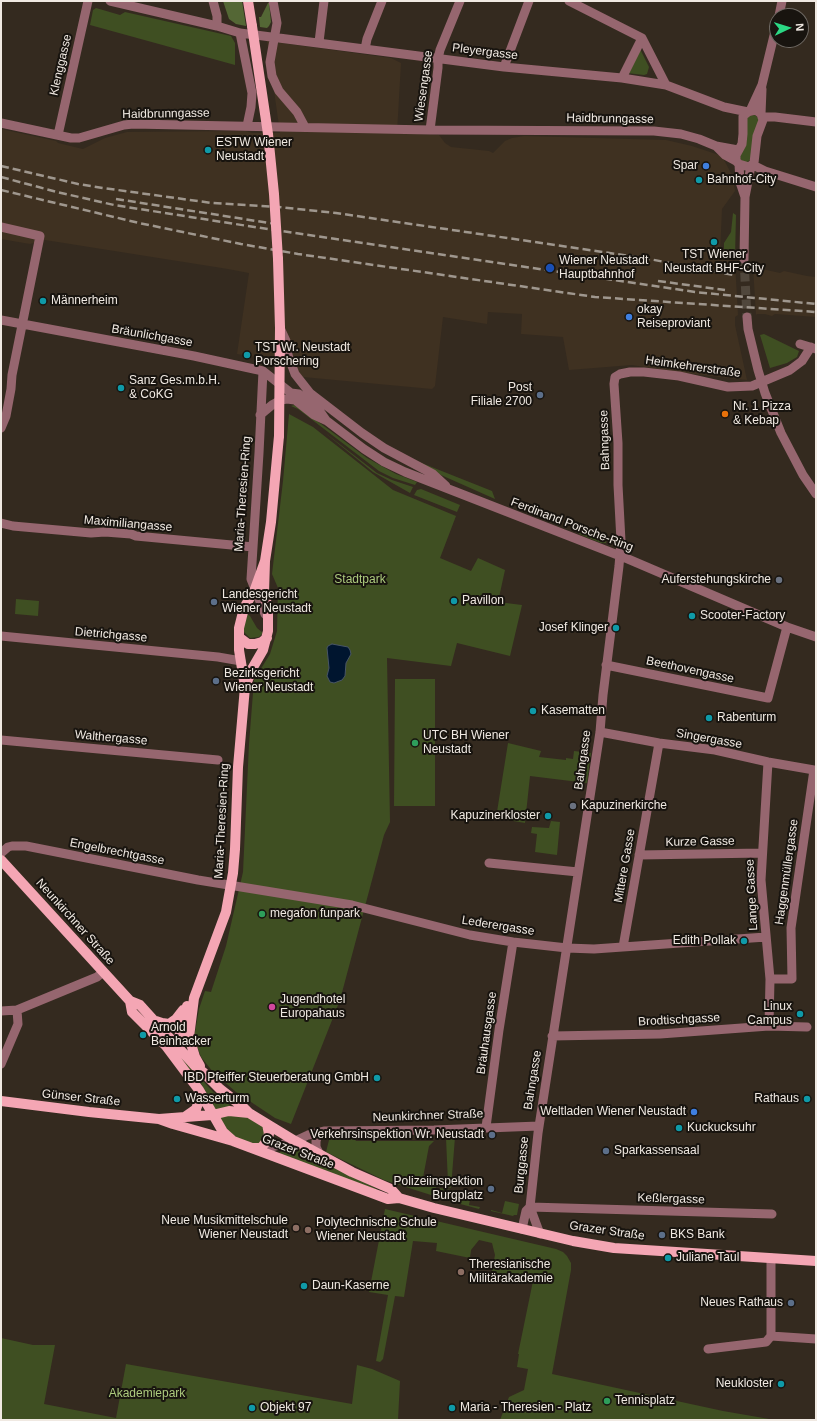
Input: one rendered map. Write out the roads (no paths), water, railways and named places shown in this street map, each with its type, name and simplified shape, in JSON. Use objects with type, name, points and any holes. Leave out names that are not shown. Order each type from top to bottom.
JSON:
[{"type":"main road","points":[[245,687],[252,669],[263,650],[267,638],[268,608],[264,593],[265,561],[271,522],[279,436],[280,384],[278,259],[274,194],[261,77],[248,1]]},
{"type":"main road","points":[[244,641],[239,628],[241,617],[244,608],[255,589],[265,561]]},
{"type":"main road","points":[[244,641],[262,642],[267,638]]},
{"type":"main road","points":[[244,641],[239,650],[245,687]]},
{"type":"main road","name":"Maria-Theresien-Ring","points":[[194,998],[226,912],[231,886],[235,849],[238,757],[245,687]]},
{"type":"main road","name":"Neunkirchner Straße","points":[[1,860],[130,1001],[140,1005],[156,1021],[171,1045]]},
{"type":"main road","points":[[156,1021],[162,1024],[169,1024],[176,1020],[180,1013],[194,998]]},
{"type":"main road","points":[[194,998],[189,1037],[195,1057],[203,1072]]},
{"type":"main road","name":"Neunkirchner Straße","points":[[130,1001],[132,1012],[203,1072],[220,1089],[243,1106],[249,1113]]},
{"type":"main road","points":[[171,1045],[187,1006]]},
{"type":"main road","points":[[171,1045],[186,1041],[189,1037]]},
{"type":"main road","points":[[171,1045],[176,1052],[178,1062],[199,1090],[223,1132],[233,1141]]},
{"type":"main road","points":[[186,1116],[196,1109],[199,1101],[199,1090]]},
{"type":"main road","name":"Günser Straße","points":[[1,1101],[74,1111],[159,1119]]},
{"type":"main road","points":[[159,1119],[229,1111],[249,1113]]},
{"type":"main road","name":"Grazer Straße","points":[[249,1113],[295,1141],[352,1172],[390,1189],[399,1198]]},
{"type":"main road","name":"Grazer Straße","points":[[159,1119],[233,1141],[388,1199],[399,1198],[540,1234],[614,1248],[816,1261]]},
{"type":"main road","points":[[250,1148],[261,1148],[265,1143],[269,1134],[267,1124]]},
{"type":"street","name":"Klenggasse","points":[[58,135],[88,1]]},
{"type":"street","name":"Pleyergasse","points":[[110,1],[217,26],[240,33],[319,42],[438,59],[622,78],[666,85],[747,114],[756,110],[762,115],[816,122]]},
{"type":"street","points":[[212,1],[217,16],[217,26]]},
{"type":"street","points":[[273,1],[277,23],[270,62],[272,76],[279,91],[297,112],[305,127]]},
{"type":"street","points":[[319,42],[324,1]]},
{"type":"street","points":[[366,49],[367,39],[382,1]]},
{"type":"street","name":"Wiesengasse","points":[[430,130],[440,50],[460,1]]},
{"type":"street","points":[[504,67],[529,1]]},
{"type":"street","points":[[569,1],[642,38],[666,85]]},
{"type":"street","points":[[240,33],[252,93],[247,126]]},
{"type":"street","points":[[622,78],[642,38]]},
{"type":"street","points":[[744,259],[745,197],[762,124],[762,85],[771,48]]},
{"type":"street","points":[[745,197],[740,182],[736,155],[742,144],[747,114],[762,85]]},
{"type":"street","name":"Haidbrunngasse","points":[[1,123],[79,138],[133,124],[430,130],[666,132],[681,134],[716,146],[738,150]]},
{"type":"street","name":"Haidbrunngasse","points":[[716,146],[725,155],[737,163]]},
{"type":"street","points":[[737,163],[745,167],[752,166],[816,187]]},
{"type":"street","points":[[1,227],[40,236],[12,374],[6,416],[1,428]]},
{"type":"street","points":[[747,317],[748,329],[762,382],[781,433],[803,475],[816,494]]},
{"type":"street","name":"Bräunlichgasse","points":[[1,320],[194,356],[263,371],[293,396]]},
{"type":"street","points":[[280,328],[286,341],[291,364],[295,374],[310,393],[362,433],[384,448],[433,474],[452,491]]},
{"type":"street","points":[[800,344],[814,348]]},
{"type":"street","name":"Heimkehrerstraße","points":[[620,374],[637,372],[679,376],[728,387],[752,386],[790,370],[802,361],[814,348]]},
{"type":"street","name":"Maria-Theresien-Ring","points":[[263,371],[251,579],[268,618]]},
{"type":"street","name":"Bahngasse","points":[[539,1126],[600,732],[606,664],[621,541],[618,485],[618,443],[614,384],[615,377],[620,374]]},
{"type":"street","points":[[260,415],[272,405],[293,396]]},
{"type":"street","name":"Ferdinand Porsche-Ring","points":[[293,396],[314,415],[327,421],[384,462],[452,491],[619,556],[816,638]]},
{"type":"street","name":"Maximiliangasse","points":[[1,522],[12,526],[91,533],[124,533],[136,536],[253,547]]},
{"type":"street","name":"Beethovengasse","points":[[606,664],[768,698],[787,627]]},
{"type":"street","name":"Dietrichgasse","points":[[1,636],[218,657],[241,661]]},
{"type":"street","name":"Dietrichgasse","points":[[218,657],[239,650]]},
{"type":"street","name":"Singergasse","points":[[600,732],[659,743],[715,750],[768,762],[814,770]]},
{"type":"street","name":"Walthergasse","points":[[1,740],[218,760]]},
{"type":"street","name":"Mittere Gasse","points":[[623,947],[659,743]]},
{"type":"street","name":"Lange Gasse","points":[[768,762],[761,880],[770,979],[770,1026]]},
{"type":"street","name":"Haggenmüllergasse","points":[[770,979],[792,979],[791,928],[814,770]]},
{"type":"street","name":"Engelbrechtgasse","points":[[1,853],[8,847],[26,846],[231,886]]},
{"type":"street","name":"Kurze Gasse","points":[[639,856],[762,852]]},
{"type":"street","points":[[489,862],[578,872]]},
{"type":"street","name":"Lederergasse","points":[[231,886],[352,905],[470,935],[567,948],[594,949],[766,937]]},
{"type":"street","name":"Bräuhausgasse","points":[[486,1127],[502,1009],[514,942]]},
{"type":"street","points":[[1,1011],[17,1010],[97,977],[103,972]]},
{"type":"street","points":[[1,1064],[18,1024],[17,1010]]},
{"type":"street","name":"Brodtischgasse","points":[[552,1036],[660,1034],[770,1026],[807,1027]]},
{"type":"street","name":"Neunkirchner Straße","points":[[261,1148],[272,1147],[295,1141],[308,1135],[325,1131],[434,1130],[539,1126]]},
{"type":"street","name":"Burggasse","points":[[539,1126],[530,1207],[540,1234]]},
{"type":"street","points":[[319,1133],[316,1146],[319,1153]]},
{"type":"street","name":"Burggasse","points":[[522,1230],[526,1211],[530,1207]]},
{"type":"street","name":"Keßlergasse","points":[[530,1207],[772,1214]]},
{"type":"street","points":[[708,1349],[766,1342],[771,1336],[771,1258]]},
{"type":"street","points":[[771,1336],[816,1339]]},
{"type":"water","points":[[332,644],[348,647],[351,654],[346,663],[345,676],[342,680],[334,683],[330,682],[327,676],[329,668],[327,648]]},
{"type":"tunnel","points":[[744,259],[747,317]]},
{"type":"railway","points":[[1,166],[78,184],[103,188],[212,203],[278,207],[336,213],[644,258],[733,275]]},
{"type":"railway","points":[[1,177],[114,205],[248,226],[695,292],[816,304]]},
{"type":"railway","points":[[1,190],[139,223],[298,254],[595,297],[816,312]]},
{"type":"railway","points":[[116,199],[282,225]]},
{"type":"railway","points":[[658,281],[725,290]]},
{"type":"place","name":"ESTW Wiener Neustadt","points":[[208,150]]},
{"type":"place","name":"Spar","points":[[706,166]]},
{"type":"place","name":"Bahnhof-City","points":[[699,180]]},
{"type":"place","name":"TST Wiener Neustadt BHF-City","points":[[714,242]]},
{"type":"place","name":"Wiener Neustadt Hauptbahnhof","points":[[550,268]]},
{"type":"place","name":"Männerheim","points":[[43,301]]},
{"type":"place","name":"okay Reiseproviant","points":[[629,317]]},
{"type":"place","name":"TST Wr. Neustadt Porschering","points":[[247,355]]},
{"type":"place","name":"Sanz Ges.m.b.H. & CoKG","points":[[121,388]]},
{"type":"place","name":"Post Filiale 2700","points":[[540,395]]},
{"type":"place","name":"Nr. 1 Pizza & Kebap","points":[[725,414]]},
{"type":"place","name":"Auferstehungskirche","points":[[779,580]]},
{"type":"place","name":"Pavillon","points":[[454,601]]},
{"type":"place","name":"Landesgericht Wiener Neustadt","points":[[214,602]]},
{"type":"place","name":"Scooter-Factory","points":[[692,616]]},
{"type":"place","name":"Josef Klinger","points":[[616,628]]},
{"type":"place","name":"Bezirksgericht Wiener Neustadt","points":[[216,681]]},
{"type":"place","name":"Kasematten","points":[[533,711]]},
{"type":"place","name":"Rabenturm","points":[[709,718]]},
{"type":"place","name":"UTC BH Wiener Neustadt","points":[[415,743]]},
{"type":"place","name":"Kapuzinerkirche","points":[[573,806]]},
{"type":"place","name":"Kapuzinerkloster","points":[[548,816]]},
{"type":"place","name":"megafon funpark","points":[[262,914]]},
{"type":"place","name":"Edith Pollak","points":[[744,941]]},
{"type":"place","name":"Jugendhotel Europahaus","points":[[272,1007]]},
{"type":"place","name":"Linux Campus","points":[[800,1014]]},
{"type":"place","name":"Arnold Beinhacker","points":[[143,1035]]},
{"type":"place","name":"IBD Pfeiffer Steuerberatung GmbH","points":[[377,1078]]},
{"type":"place","name":"Wasserturm","points":[[177,1099]]},
{"type":"place","name":"Rathaus","points":[[807,1099]]},
{"type":"place","name":"Weltladen Wiener Neustadt","points":[[694,1112]]},
{"type":"place","name":"Kuckucksuhr","points":[[679,1128]]},
{"type":"place","name":"Verkehrsinspektion Wr. Neustadt","points":[[492,1135]]},
{"type":"place","name":"Sparkassensaal","points":[[606,1151]]},
{"type":"place","name":"Polizeiinspektion Burgplatz","points":[[491,1189]]},
{"type":"place","name":"Neue Musikmittelschule Wiener Neustadt","points":[[296,1228]]},
{"type":"place","name":"Polytechnische Schule Wiener Neustadt","points":[[308,1230]]},
{"type":"place","name":"BKS Bank","points":[[662,1235]]},
{"type":"place","name":"Juliane Taul","points":[[668,1258]]},
{"type":"place","name":"Theresianische Militärakademie","points":[[461,1272]]},
{"type":"place","name":"Daun-Kaserne","points":[[304,1286]]},
{"type":"place","name":"Neues Rathaus","points":[[791,1303]]},
{"type":"place","name":"Neukloster","points":[[781,1384]]},
{"type":"place","name":"Tennisplatz","points":[[607,1401]]},
{"type":"place","name":"Objekt 97","points":[[252,1408]]},
{"type":"place","name":"Maria - Theresien - Platz","points":[[452,1408]]},
{"type":"park label","name":"Stadtpark","points":[[360,580]]},
{"type":"park label","name":"Akademiepark","points":[[147,1394]]}]
